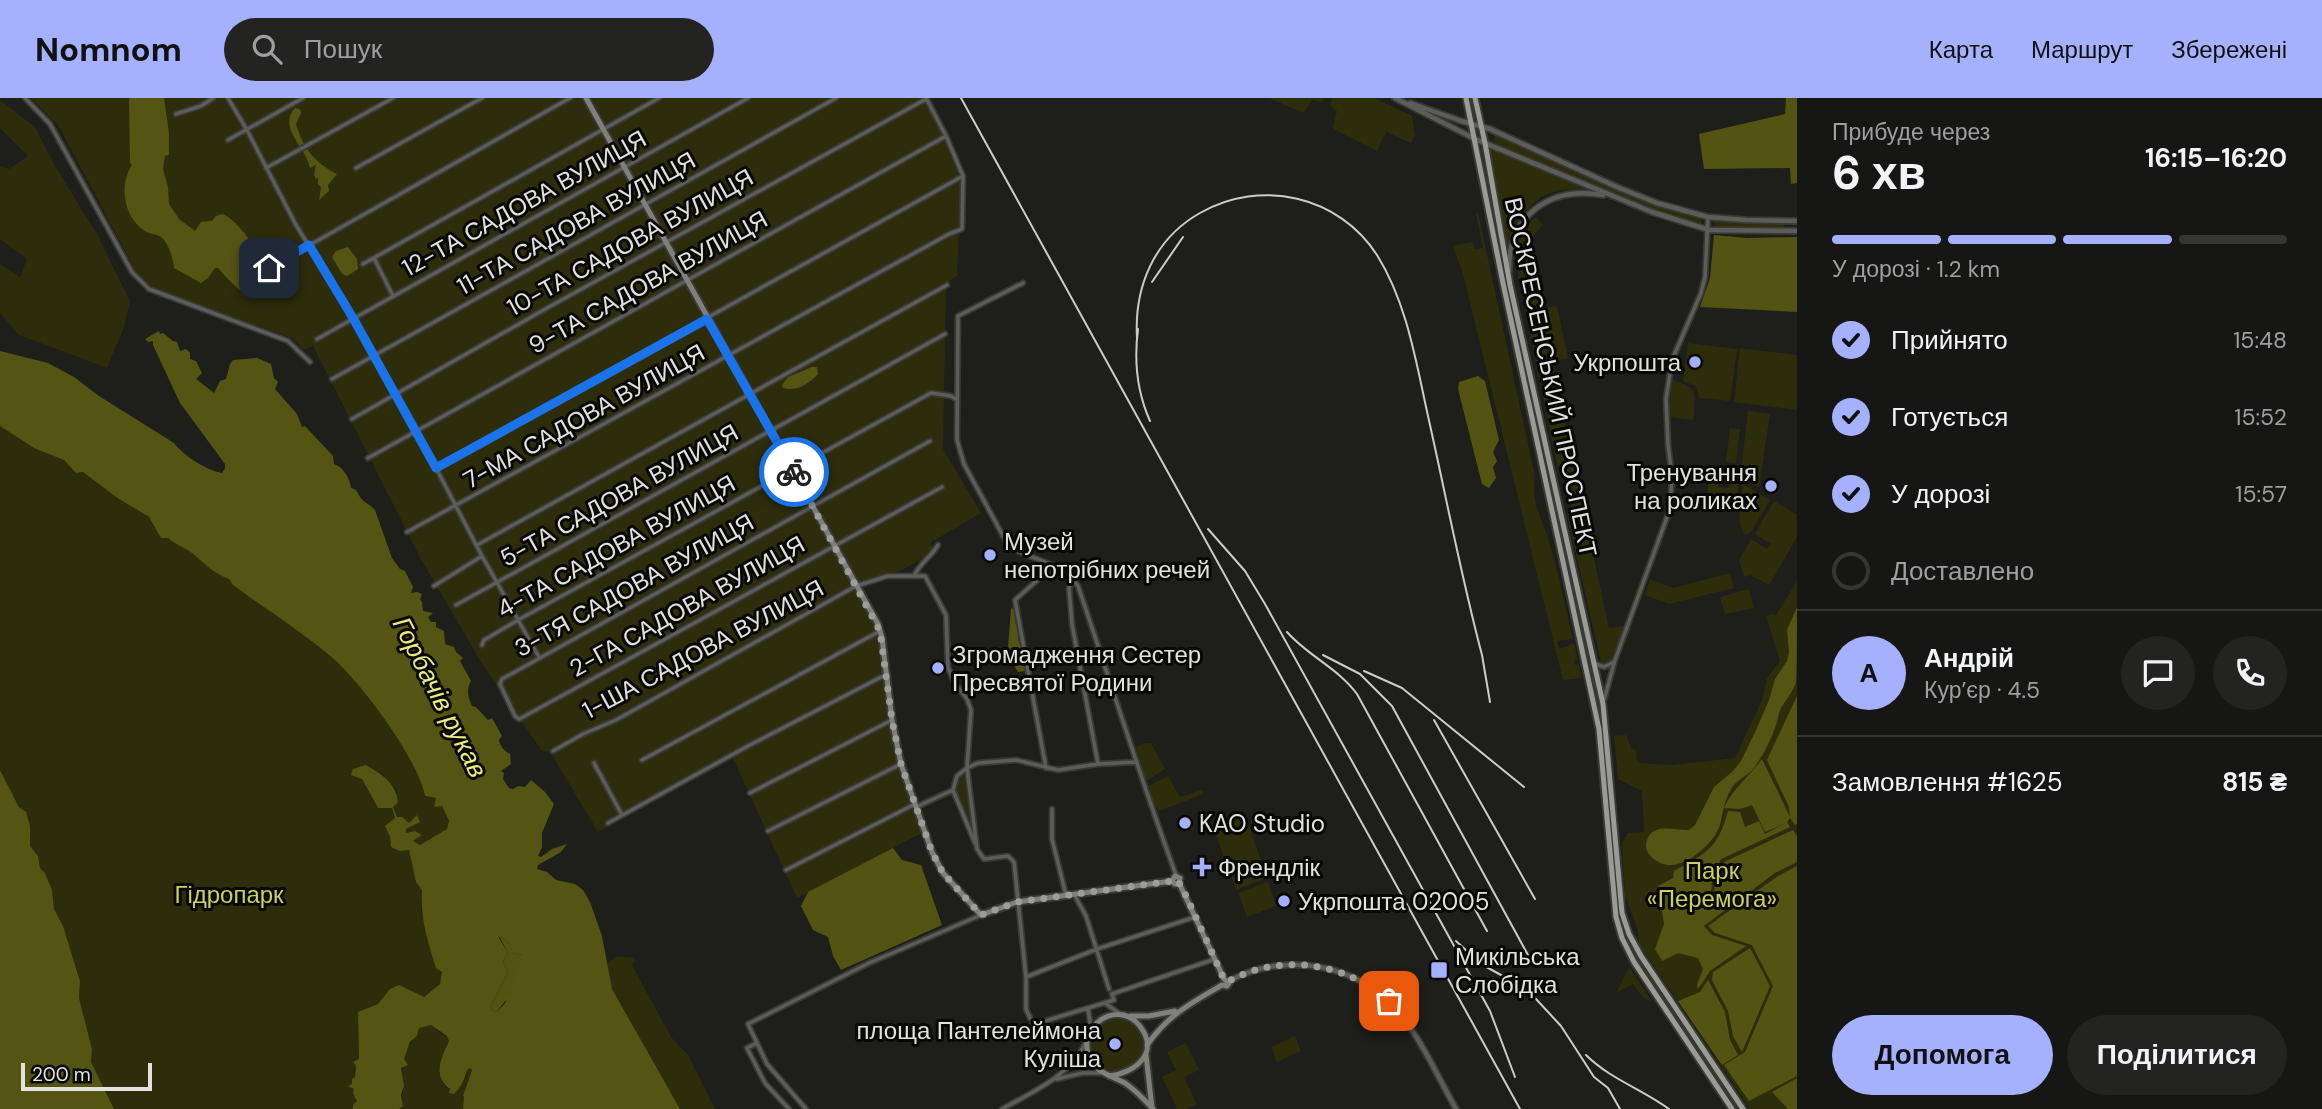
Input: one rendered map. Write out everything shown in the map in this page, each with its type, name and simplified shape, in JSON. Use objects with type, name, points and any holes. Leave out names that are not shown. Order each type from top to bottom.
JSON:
[{"type":"main road","points":[[586,98],[880,631],[901,764],[932,852],[943,873],[981,915],[1017,902],[1176,880],[1196,916],[1225,982],[1178,1011],[1162,1025],[1137,1067],[1129,1072],[1106,1074]]},
{"type":"main road","name":"ВОСКРЕСЕНСЬКИЙ ПРОСПЕКТ","points":[[1466,98],[1599,729],[1613,904],[1622,938],[1634,962],[1731,1109]]},
{"type":"main road","name":"ВОСКРЕСЕНСЬКИЙ ПРОСПЕКТ","points":[[1475,98],[1510,285],[1603,705],[1620,902],[1629,934],[1641,956],[1743,1109]]},
{"type":"main road","points":[[1152,1108],[1131,1088],[1106,1074],[1090,1059],[1088,1037],[1091,1029],[1107,1016],[1149,1016],[1178,1011]]},
{"type":"main road","points":[[1124,1015],[1138,1024],[1144,1034],[1152,1108]]},
{"type":"street","points":[[25,98],[50,124],[132,272],[149,289],[288,341],[310,362]]},
{"type":"street","points":[[176,114],[201,106],[214,98]]},
{"type":"street","points":[[228,98],[309,245],[353,318],[539,657]]},
{"type":"street","points":[[228,140],[303,98]]},
{"type":"street","points":[[266,168],[393,98]]},
{"type":"street","points":[[356,168],[482,98]]},
{"type":"street","points":[[269,268],[570,98]]},
{"type":"street","points":[[363,264],[659,98]]},
{"type":"street","name":"12-ТА САДОВА ВУЛИЦЯ","points":[[317,339],[748,98]]},
{"type":"street","name":"11-ТА САДОВА ВУЛИЦЯ","points":[[332,379],[836,98]]},
{"type":"street","points":[[436,468],[963,176],[926,98]]},
{"type":"street","name":"10-ТА САДОВА ВУЛИЦЯ","points":[[352,419],[926,98]]},
{"type":"street","points":[[1397,99],[1481,126],[1657,202],[1709,217],[1797,220]]},
{"type":"street","points":[[1397,99],[1475,139],[1652,212],[1709,230],[1797,231]]},
{"type":"street","name":"9-ТА САДОВА ВУЛИЦЯ","points":[[368,458],[946,136]]},
{"type":"street","name":"7-МА САДОВА ВУЛИЦЯ","points":[[407,533],[962,229],[963,176]]},
{"type":"street","points":[[1510,285],[1511,246],[1522,220],[1539,206],[1560,196],[1589,193],[1613,197]]},
{"type":"street","points":[[1652,212],[1661,210],[1661,205],[1657,202]]},
{"type":"street","points":[[1603,705],[1615,660],[1670,509],[1672,477],[1666,399],[1672,360],[1701,293],[1705,277],[1709,217]]},
{"type":"street","points":[[1788,221],[1788,232]]},
{"type":"street","points":[[374,258],[393,296]]},
{"type":"street","points":[[1023,283],[958,316],[957,440],[964,464],[1008,545],[1017,552],[1068,573],[1078,586],[1176,880]]},
{"type":"street","points":[[477,545],[947,285]]},
{"type":"street","name":"5-ТА САДОВА ВУЛИЦЯ","points":[[456,606],[946,334]]},
{"type":"street","name":"4-ТА САДОВА ВУЛИЦЯ","points":[[482,645],[484,640],[518,620],[930,393],[956,398]]},
{"type":"street","name":"3-ТЯ САДОВА ВУЛИЦЯ","points":[[502,679],[930,441]]},
{"type":"street","name":"2-ГА САДОВА ВУЛИЦЯ","points":[[502,679],[500,684],[519,719],[942,487]]},
{"type":"street","points":[[938,545],[914,576],[925,576],[946,615],[948,667],[971,710],[967,768],[977,849]]},
{"type":"street","points":[[434,586],[482,556]]},
{"type":"street","points":[[1046,768],[1015,600],[1041,576],[1052,573],[1055,566]]},
{"type":"street","name":"1-ША САДОВА ВУЛИЦЯ","points":[[553,751],[616,720],[856,586],[881,577],[914,576]]},
{"type":"street","points":[[1074,580],[1069,588],[1072,624],[1098,764]]},
{"type":"street","points":[[642,760],[880,631]]},
{"type":"street","points":[[1594,662],[1597,666],[1604,667],[1615,660]]},
{"type":"street","points":[[608,823],[887,674]]},
{"type":"street","points":[[750,793],[892,720]]},
{"type":"street","points":[[1030,1018],[1026,1009],[1026,977],[1014,862],[1011,857],[984,859],[977,849],[953,790],[955,780],[967,768],[978,763],[1006,760],[1058,769],[1137,762]]},
{"type":"street","points":[[594,763],[622,814]]},
{"type":"street","points":[[768,831],[901,764]]},
{"type":"street","points":[[786,870],[953,790]]},
{"type":"street","points":[[1052,809],[1052,839],[1066,895]]},
{"type":"street","points":[[1074,894],[1086,916],[1109,989]]},
{"type":"street","points":[[806,1109],[777,1077],[748,1024],[869,963],[981,915]]},
{"type":"street","points":[[1026,977],[1097,949],[1196,916]]},
{"type":"street","points":[[1032,1025],[1114,1000],[1112,994],[1214,959]]},
{"type":"street","points":[[1225,982],[1251,971],[1293,965],[1325,967],[1360,981],[1381,994],[1400,1013],[1413,1031],[1456,1109]]},
{"type":"street","points":[[1105,1003],[1124,1015]]},
{"type":"street","points":[[1088,1008],[1091,1029]]},
{"type":"street","points":[[1002,1109],[1055,1079],[1076,1058],[1088,1037]]},
{"type":"street","points":[[757,1043],[747,1048],[765,1083],[789,1109]]},
{"type":"street","points":[[1055,1079],[1082,1073],[1106,1074]]},
{"type":"green space","points":[[31,98],[923,98],[944,138],[961,182],[957,276],[946,283],[943,449],[981,513],[930,543],[933,549],[931,554],[898,572],[877,576],[853,587],[878,629],[899,765],[922,833],[797,898],[733,758],[598,832],[550,752],[542,751],[484,667],[422,561],[313,346],[304,350],[292,338],[162,292],[148,284],[138,275],[58,125]]},
{"type":"green space","points":[[1269,98],[1325,98],[1322,102],[1312,100],[1304,113]]},
{"type":"green space","points":[[1332,98],[1375,98],[1412,116],[1415,135],[1411,143],[1386,132],[1377,151],[1335,130],[1333,127],[1337,111],[1330,106]]},
{"type":"green space","points":[[0,100],[35,127],[55,166],[97,234],[130,301],[124,327],[107,368],[19,335],[0,313],[0,264],[20,277],[27,259],[0,239],[0,166],[9,169],[28,156],[0,128]]},
{"type":"green space","points":[[1494,135],[1622,191],[1701,217],[1701,224],[1647,209],[1495,143]]},
{"type":"green space","points":[[1490,147],[1587,189],[1559,190],[1541,197],[1518,217],[1507,251]]},
{"type":"green space","points":[[1478,213],[1535,476],[1535,500],[1552,550],[1573,639],[1557,641],[1559,649],[1574,643],[1578,660],[1574,661],[1575,665],[1579,664],[1582,678],[1563,680],[1463,274],[1453,247],[1473,242],[1475,249],[1483,248],[1476,214]]},
{"type":"green space","points":[[1535,217],[1543,225],[1535,233],[1530,246],[1543,308],[1557,306],[1568,358],[1552,362],[1609,628],[1624,626],[1612,660],[1605,664],[1601,662],[1567,515],[1572,508],[1566,480],[1559,475],[1519,279],[1517,245],[1519,238]]},
{"type":"green space","points":[[1716,220],[1783,223],[1785,228],[1740,230],[1716,227]]},
{"type":"green space","points":[[1688,343],[1737,349],[1730,401],[1699,398],[1696,386],[1683,381]]},
{"type":"green space","points":[[1740,348],[1797,355],[1797,410],[1734,402]]},
{"type":"green space","points":[[1672,380],[1687,386],[1694,394],[1693,420],[1669,417]]},
{"type":"green space","points":[[1748,411],[1770,414],[1759,487],[1740,479]]},
{"type":"green space","name":"Гідропарк","points":[[0,426],[34,448],[64,460],[76,473],[83,472],[149,517],[161,538],[168,538],[192,553],[329,655],[356,682],[386,721],[411,762],[425,796],[436,798],[435,807],[441,805],[449,821],[447,829],[420,845],[413,842],[422,835],[415,831],[406,833],[405,830],[420,822],[417,815],[409,823],[397,817],[393,807],[397,790],[382,774],[366,765],[351,774],[362,779],[378,808],[391,807],[395,818],[385,826],[391,847],[409,850],[416,882],[422,890],[421,910],[442,972],[440,984],[424,997],[390,989],[378,1004],[358,1012],[359,1059],[354,1070],[357,1101],[353,1109],[114,1109],[91,1062],[92,1049],[79,998],[80,981],[63,926],[54,909],[52,890],[40,868],[38,856],[30,846],[30,826],[0,770]]},
{"type":"green space","points":[[1730,428],[1740,429],[1736,463],[1726,462]]},
{"type":"green space","points":[[1708,479],[1719,480],[1718,487],[1729,488],[1730,482],[1738,484],[1737,512],[1707,509]]},
{"type":"green space","points":[[1743,484],[1770,500],[1751,532],[1745,535],[1739,517]]},
{"type":"green space","points":[[1774,501],[1797,515],[1797,537],[1769,585],[1750,575],[1744,577],[1739,560],[1751,539],[1767,549],[1771,544],[1755,534]]},
{"type":"green space","points":[[1730,573],[1734,588],[1669,604],[1645,595],[1650,579],[1673,588]]},
{"type":"green space","name":"Парк «Перемога»","points":[[1797,581],[1797,1109],[1750,1109],[1639,944],[1638,931],[1625,895],[1622,843],[1628,833],[1644,832],[1642,791],[1618,779],[1614,736],[1626,735],[1631,748],[1636,750],[1637,761],[1640,763],[1672,765],[1735,758],[1762,700],[1767,678],[1780,661],[1766,616],[1776,615]]},
{"type":"green space","points":[[1749,589],[1754,608],[1725,614],[1720,597]]},
{"type":"green space","points":[[1151,743],[1165,769],[1148,780],[1145,780],[1136,747]]},
{"type":"green space","points":[[962,775],[967,780],[974,839],[956,790]]},
{"type":"green space","points":[[1168,776],[1180,797],[1202,790],[1204,794],[1159,811],[1151,804],[1148,786]]},
{"type":"green space","points":[[1246,817],[1267,878],[1236,890],[1213,827]]},
{"type":"green space","points":[[1268,882],[1276,906],[1247,917],[1238,893]]},
{"type":"green space","points":[[616,956],[636,958],[632,965],[671,1037],[688,1055],[715,1109],[680,1109],[612,989],[607,965]]},
{"type":"green space","points":[[1629,967],[1652,1001],[1644,999],[1633,984],[1616,993]]},
{"type":"green space","points":[[1117,1019],[1127,1021],[1135,1027],[1141,1035],[1141,1055],[1135,1063],[1127,1069],[1117,1071],[1107,1069],[1099,1063],[1093,1055],[1091,1045],[1093,1035],[1099,1027],[1107,1021]]},
{"type":"green space","points":[[431,1025],[447,1036],[449,1041],[439,1069],[446,1087],[453,1094],[466,1078],[467,1070],[472,1070],[463,1096],[463,1109],[399,1109],[403,1105],[406,1052],[417,1036],[419,1027]]},
{"type":"green space","points":[[1295,1036],[1301,1051],[1277,1062],[1271,1047]]},
{"type":"green space","points":[[1186,1043],[1199,1070],[1184,1077],[1197,1104],[1187,1109],[1177,1109],[1162,1077],[1176,1070],[1167,1052]]},
{"type":"shaded area","points":[[1786,98],[1797,98],[1797,183],[1791,184],[1790,168],[1704,169],[1699,134],[1785,114]]},
{"type":"shaded area","points":[[1714,235],[1747,238],[1797,237],[1797,312],[1700,307],[1710,278]]},
{"type":"shaded area","points":[[1478,376],[1485,381],[1499,440],[1493,452],[1497,461],[1493,467],[1496,478],[1489,488],[1482,484],[1458,389],[1459,382]]},
{"type":"shaded area","points":[[1015,607],[1016,625],[1020,628],[1018,638],[1019,642],[1022,642],[1023,659],[1027,667],[1026,671],[1018,672],[1015,667],[1016,659],[1008,648],[1011,609]]},
{"type":"shaded area","points":[[1797,696],[1797,824],[1790,818],[1787,822],[1790,827],[1721,859],[1712,881],[1711,895],[1737,901],[1704,926],[1712,935],[1746,946],[1710,971],[1698,989],[1703,969],[1698,958],[1678,953],[1662,961],[1655,949],[1664,924],[1658,886],[1673,878],[1674,871],[1710,848],[1720,833],[1728,811],[1740,812],[1745,827],[1759,821],[1765,834],[1784,824],[1765,832],[1752,805],[1740,809],[1724,808],[1736,789],[1762,759],[1790,817],[1789,807],[1767,760]]},
{"type":"shaded area","points":[[1793,830],[1797,836],[1797,862],[1775,873],[1740,899],[1714,892],[1715,882],[1724,862]]},
{"type":"shaded area","points":[[893,848],[902,860],[921,865],[942,925],[841,970],[833,956],[828,937],[813,930],[801,906],[808,892]]},
{"type":"shaded area","points":[[1797,866],[1797,1076],[1749,1101],[1724,1065],[1745,1052],[1773,986],[1752,945],[1715,933],[1708,926],[1778,876]]},
{"type":"shaded area","points":[[498,934],[508,942],[513,953],[524,955],[511,993],[497,1012],[492,1011],[491,1006],[508,972],[503,961],[508,953]]},
{"type":"shaded area","points":[[1750,948],[1770,986],[1742,1052],[1733,1036],[1728,1011],[1712,980],[1713,972]]},
{"type":"shaded area","points":[[1708,980],[1725,1012],[1730,1040],[1738,1055],[1722,1065],[1678,1001],[1700,992]]},
{"type":"shaded area","points":[[1797,1078],[1797,1109],[1788,1109],[1772,1092]]},
{"type":"water","points":[[129,98],[164,98],[169,155],[165,156],[163,169],[169,204],[179,219],[195,231],[201,222],[212,221],[223,214],[238,226],[256,253],[256,265],[262,284],[258,296],[246,294],[218,268],[201,283],[174,268],[164,240],[145,231],[132,218],[125,200],[125,182],[132,165]]},
{"type":"water","points":[[295,108],[300,109],[296,124],[306,147],[316,160],[337,174],[328,185],[329,191],[319,200],[321,187],[314,175],[316,165],[310,168],[289,123]]},
{"type":"water","points":[[348,247],[357,259],[358,269],[347,276],[342,274],[332,257],[336,251]]},
{"type":"water","name":"Горбачів рукав","points":[[159,331],[177,342],[180,351],[186,349],[190,353],[190,359],[196,361],[202,373],[196,379],[214,393],[220,381],[226,379],[233,360],[257,358],[271,364],[274,378],[278,382],[275,389],[297,414],[302,427],[305,426],[333,456],[334,464],[346,473],[351,488],[375,510],[392,558],[400,569],[405,571],[413,587],[411,593],[422,594],[420,599],[423,611],[433,613],[428,617],[431,622],[436,622],[436,627],[444,631],[445,644],[454,647],[463,658],[460,661],[471,681],[468,694],[472,706],[488,720],[492,718],[502,736],[499,740],[510,754],[511,764],[501,771],[504,773],[503,779],[509,788],[513,789],[518,786],[525,787],[531,780],[554,804],[542,833],[542,847],[538,856],[567,844],[561,852],[538,865],[537,869],[547,872],[556,880],[575,884],[583,890],[602,936],[612,989],[680,1109],[463,1109],[463,1096],[472,1070],[467,1070],[454,1094],[449,1093],[450,1089],[441,1079],[440,1066],[449,1041],[447,1036],[431,1025],[419,1028],[404,1059],[408,1065],[401,1068],[403,1106],[399,1109],[353,1109],[357,1101],[354,1089],[348,1086],[355,1077],[356,1065],[353,1062],[359,1059],[358,1012],[378,1004],[390,989],[399,985],[424,997],[440,984],[442,972],[436,968],[428,939],[423,920],[422,890],[416,882],[409,850],[400,851],[391,847],[385,826],[395,818],[392,808],[378,808],[362,779],[351,775],[353,769],[366,765],[387,780],[397,795],[398,802],[393,807],[397,817],[402,817],[409,823],[417,815],[420,822],[406,829],[406,833],[415,831],[422,835],[413,841],[420,845],[447,829],[449,821],[442,806],[434,807],[436,798],[425,796],[411,762],[371,700],[329,655],[192,553],[168,538],[161,538],[149,517],[83,472],[76,473],[64,460],[34,448],[0,426],[0,351],[48,363],[74,377],[174,443],[196,462],[222,473],[225,464],[180,403],[153,341],[148,342],[145,339]],"holes":[[[499,935],[508,942],[513,953],[523,955],[519,958],[511,993],[505,996],[506,1002],[497,1012],[492,1011],[491,1006],[508,972],[503,961],[508,953]]]},
{"type":"water","points":[[817,367],[818,374],[811,381],[797,388],[783,388],[782,385],[788,377]]},
{"type":"water","points":[[1797,607],[1796,682],[1780,710],[1764,752],[1751,771],[1731,789],[1717,832],[1705,848],[1680,864],[1658,862],[1646,849],[1649,836],[1662,829],[1689,830],[1695,825],[1714,787],[1741,761],[1769,700],[1775,679],[1787,661],[1787,630]]},
{"type":"water","points":[[0,770],[19,807],[26,812],[30,826],[30,846],[38,856],[40,868],[52,890],[54,909],[63,926],[80,981],[79,998],[92,1049],[91,1062],[114,1109],[0,1109]]},
{"type":"railway","points":[[961,98],[1520,1109]]},
{"type":"railway","points":[[1137,338],[1139,301],[1150,266],[1170,236],[1200,213],[1224,202],[1248,196],[1273,195],[1320,207],[1342,219],[1361,235],[1387,273],[1409,333],[1482,655],[1490,702]]},
{"type":"railway","points":[[1152,282],[1183,237]]},
{"type":"railway","points":[[1138,329],[1138,376],[1150,421]]},
{"type":"railway","points":[[1208,529],[1245,571],[1265,604],[1490,1011],[1515,1077]]},
{"type":"railway","points":[[1287,632],[1341,677],[1357,694],[1487,931]]},
{"type":"railway","points":[[1323,655],[1360,674],[1392,706],[1528,955]]},
{"type":"railway","points":[[1364,671],[1402,688],[1524,787]]},
{"type":"railway","points":[[1434,720],[1535,899]]},
{"type":"railway","points":[[1456,941],[1481,964],[1536,999],[1561,1026],[1594,1077],[1608,1088],[1620,1109]]},
{"type":"railway","points":[[1586,1055],[1605,1071],[1669,1109]]},
{"type":"way so far","points":[[794,472],[878,624],[901,764],[932,852],[943,873],[981,915],[1017,902],[1172,881],[1182,887],[1224,979],[1229,981],[1251,971],[1273,966],[1313,965],[1360,981],[1389,1001]]},
{"type":"place","name":"Укрпошта","points":[[1695,362]]},
{"type":"place","name":"Тренування на роликах","points":[[1771,486]]},
{"type":"place","name":"Музей непотрібних речей","points":[[990,555]]},
{"type":"place","name":"Згромадження Сестер Пресвятої Родини","points":[[938,668]]},
{"type":"place","name":"KAO Studio","points":[[1185,823]]},
{"type":"place","name":"Френдлік","points":[[1202,867]]},
{"type":"place","name":"Укрпошта 02005","points":[[1284,901]]},
{"type":"place","name":"Микільська Слобідка","points":[[1439,970]]},
{"type":"place","name":"площа Пантелеймона Куліша","points":[[1115,1044]]},
{"type":"route","points":[[269,268],[309,245],[353,318],[436,468],[707,319],[794,472]]}]
